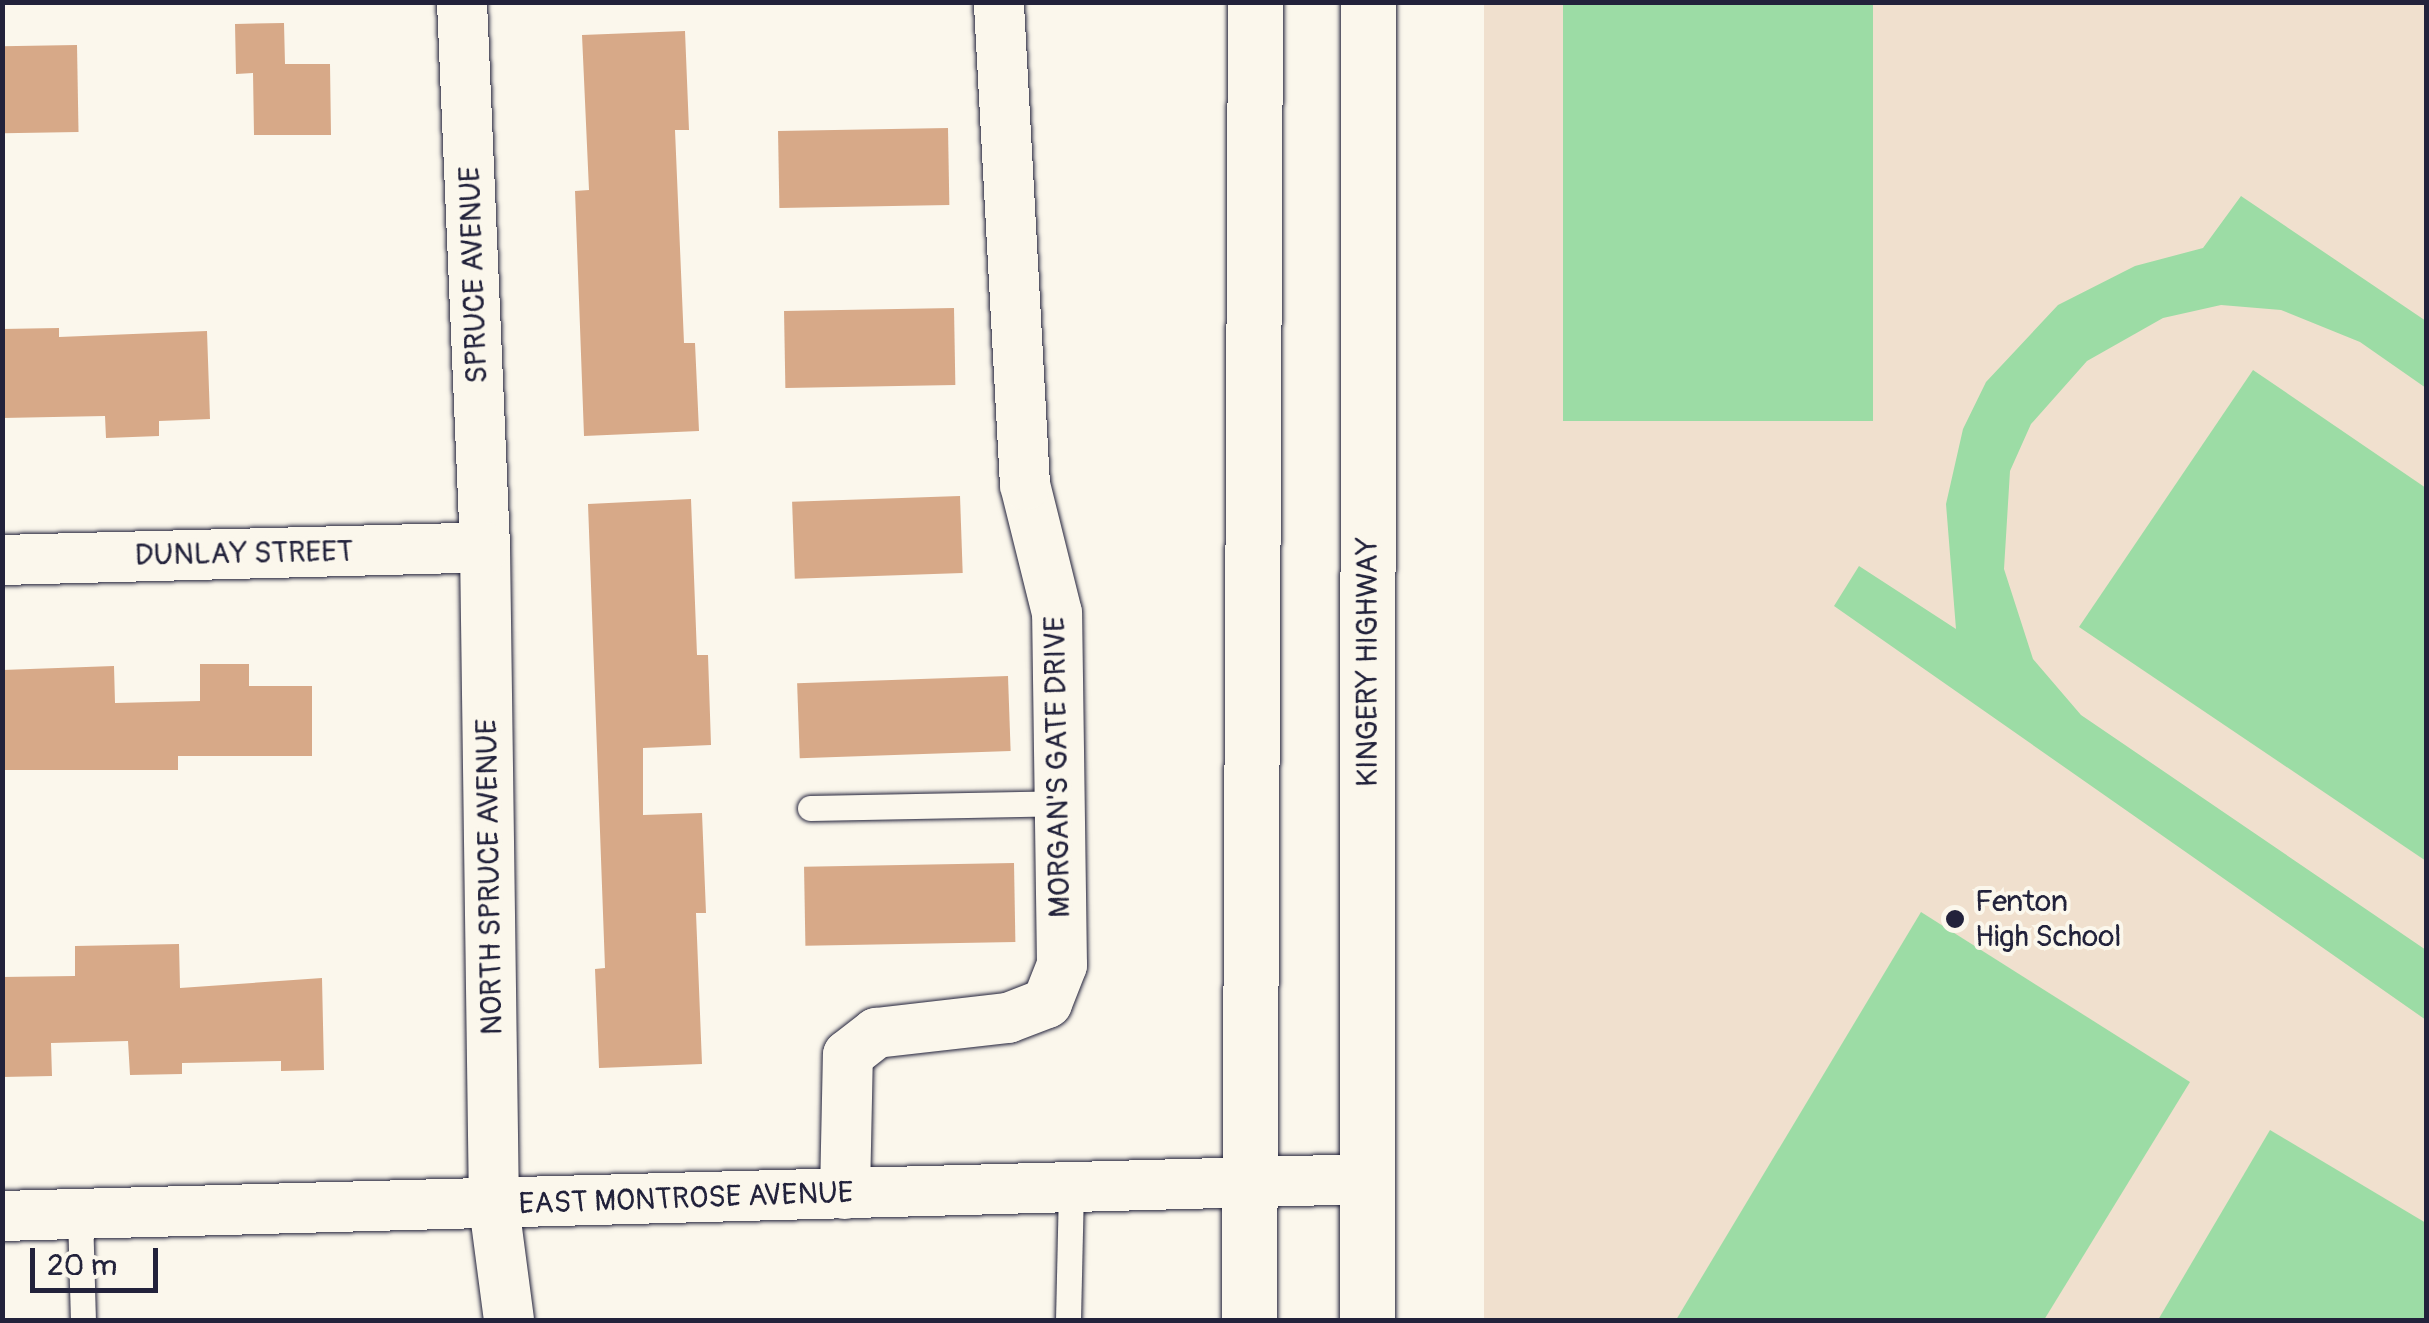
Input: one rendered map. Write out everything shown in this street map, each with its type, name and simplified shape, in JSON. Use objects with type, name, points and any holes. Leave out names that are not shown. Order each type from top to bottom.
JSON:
[{"type":"highway","points":[[1250,1320],[1255,2]]},
{"type":"highway","name":"KINGERY HIGHWAY","points":[[1366,1320],[1368,2]]},
{"type":"street","name":"SPRUCE AVENUE","points":[[462,2],[485,548]]},
{"type":"street","name":"MORGAN'S GATE DRIVE","points":[[845,1194],[848,1055],[876,1032],[1008,1018],[1047,1003],[1062,965],[1056,612],[1025,485],[998,2]]},
{"type":"street","name":"DUNLAY STREET","points":[[2,560],[485,548]]},
{"type":"street","name":"NORTH SPRUCE AVENUE","points":[[485,548],[497,1317]]},
{"type":"street","name":"EAST MONTROSE AVENUE","points":[[2,1216],[494,1206],[1368,1179]]},
{"type":"lane","points":[[810,808],[1060,803]]},
{"type":"lane","points":[[1068,1320],[1072,1186]]},
{"type":"lane","points":[[80,1214],[83,1320]]},
{"type":"shaded area","name":"Fenton High School","points":[[1484,3],[2426,3],[2426,1320],[1484,1320]]},
{"type":"green space","points":[[1563,3],[1873,3],[1873,421],[1563,421]]},
{"type":"green space","points":[[2241,196],[2426,321],[2426,388],[2360,342],[2281,310],[2221,305],[2163,318],[2087,361],[2031,424],[2010,471],[2004,569],[2033,659],[2081,715],[2426,950],[2426,1020],[1834,606],[1859,566],[1956,629],[1946,504],[1963,429],[1986,382],[2058,305],[2135,266],[2203,248]]},
{"type":"green space","points":[[2253,370],[2426,488],[2426,861],[2079,627]]},
{"type":"green space","points":[[1921,912],[2190,1082],[2044,1320],[1676,1320]]},
{"type":"green space","points":[[2270,1130],[2426,1223],[2426,1320],[2158,1320]]},
{"type":"building","points":[[284,23],[285,64],[330,64],[331,135],[254,135],[253,73],[236,74],[235,24]]},
{"type":"building","points":[[685,31],[689,130],[675,130],[684,343],[695,343],[699,431],[584,436],[575,191],[589,190],[582,35]]},
{"type":"building","points":[[77,45],[79,132],[4,133],[2,46]]},
{"type":"building","points":[[948,128],[949,205],[779,208],[778,131]]},
{"type":"building","points":[[954,308],[955,385],[785,388],[784,311]]},
{"type":"building","points":[[59,328],[59,337],[207,331],[210,419],[159,421],[159,436],[106,438],[105,416],[2,418],[2,329]]},
{"type":"building","points":[[960,496],[963,573],[795,579],[792,502]]},
{"type":"building","points":[[691,499],[697,655],[708,655],[711,745],[643,748],[643,815],[702,813],[706,913],[696,913],[702,1064],[599,1068],[595,969],[605,968],[588,504]]},
{"type":"building","points":[[200,664],[249,664],[249,686],[312,686],[312,756],[178,756],[178,770],[2,770],[2,670],[114,666],[115,703],[200,701]]},
{"type":"building","points":[[1008,676],[1011,751],[800,758],[797,683]]},
{"type":"building","points":[[1014,863],[1015,942],[805,946],[804,867]]},
{"type":"building","points":[[179,944],[180,988],[322,978],[324,1070],[281,1071],[281,1061],[182,1063],[182,1074],[130,1075],[128,1041],[51,1043],[52,1076],[2,1077],[2,977],[75,976],[75,946]]},
{"type":"place","name":"Fenton High School","points":[[1955,919]]}]
